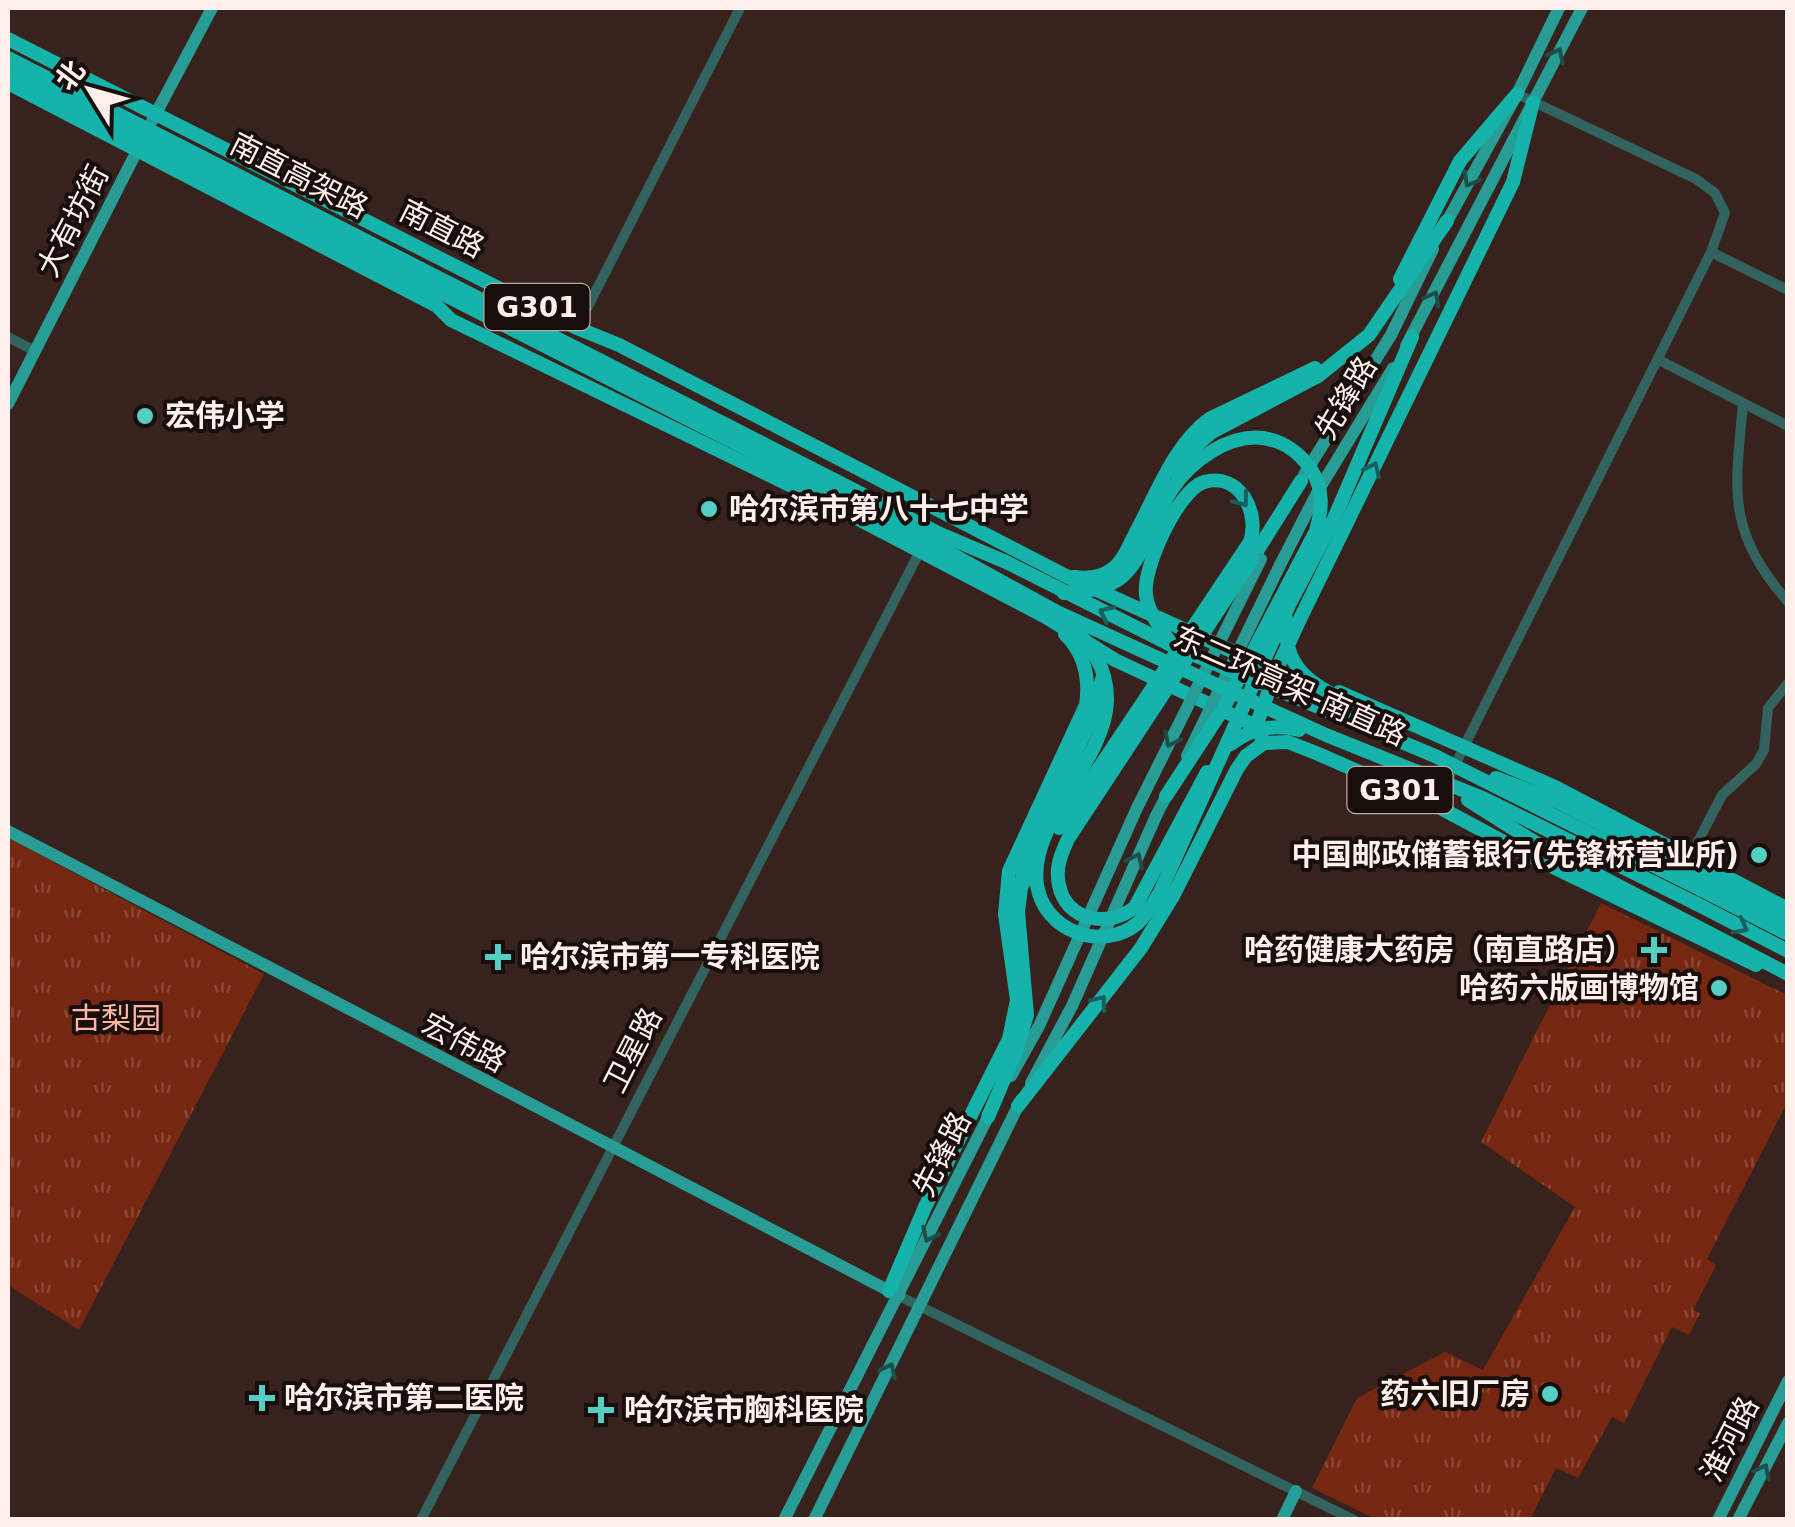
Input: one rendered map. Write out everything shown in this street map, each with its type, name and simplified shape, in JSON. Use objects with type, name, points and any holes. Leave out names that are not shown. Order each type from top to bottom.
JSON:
[{"type":"highway","name":"南直路","points":[[8,40],[577,328],[618,345],[1066,576]]},
{"type":"highway","name":"南直高架路","points":[[8,58],[932,543]]},
{"type":"highway","name":"南直高架路","points":[[8,72],[932,543]]},
{"type":"highway","name":"G301","points":[[8,83],[437,306],[451,320],[932,543],[1050,614]]},
{"type":"highway","points":[[1374,329],[1460,162],[1517,94]]},
{"type":"highway","points":[[1256,726],[1300,619],[1513,182],[1533,102]]},
{"type":"highway","points":[[1064,592],[1109,586],[1126,572],[1188,458],[1212,432],[1298,388],[1352,350],[1374,329],[1447,221]]},
{"type":"highway","points":[[451,320],[472,322],[962,570],[1000,583]]},
{"type":"highway","points":[[1050,614],[1092,650],[1104,676],[1107,706],[1042,849],[1036,880],[1046,910],[1058,922],[1072,931],[1099,938],[1139,922],[1160,892],[1289,605],[1333,521],[1412,337]]},
{"type":"highway","points":[[618,345],[640,365],[945,522],[1006,562]]},
{"type":"highway","points":[[1066,576],[1086,578],[1112,570],[1195,430],[1209,419],[1352,350]]},
{"type":"highway","points":[[1166,796],[1223,710],[1316,530],[1322,510],[1315,476],[1303,458],[1270,439],[1252,437],[1224,444],[1172,488]]},
{"type":"highway","points":[[1300,481],[1257,559],[1068,839],[1058,861],[1058,884],[1064,898],[1070,907],[1093,920],[1116,920],[1126,915],[1145,893],[1221,752],[1244,734],[1259,729],[1282,726],[1326,735]]},
{"type":"highway","points":[[1018,892],[1244,553],[1252,534],[1251,508],[1241,493],[1225,483],[1203,482],[1188,492],[1148,566],[1146,598],[1156,622],[1173,646]]},
{"type":"highway","name":"东二环高架-南直路","points":[[932,543],[1006,562],[1173,646],[1435,756],[1788,934]]},
{"type":"highway","name":"东二环高架-南直路","points":[[932,543],[1050,614],[1520,816],[1788,951]]},
{"type":"highway","name":"G301","points":[[1066,576],[1345,698]]},
{"type":"highway","points":[[1289,605],[1286,642],[1294,665],[1313,685],[1457,745]]},
{"type":"highway","points":[[1018,1106],[1141,948],[1173,896],[1227,786],[1246,756],[1264,743],[1256,726],[1115,660],[1050,614]]},
{"type":"highway","points":[[894,1293],[925,1207],[1014,1026],[1017,990],[1005,914],[1009,871],[1086,705],[1088,686],[1079,652],[1050,614]]},
{"type":"highway","points":[[1300,619],[1295,644],[1298,656],[1313,675],[1345,698]]},
{"type":"highway","points":[[988,1117],[1027,1015],[1018,892],[1024,864],[1089,724],[1104,676]]},
{"type":"highway","name":"G301","points":[[1264,743],[1288,742],[1316,752],[1435,805],[1530,856],[1788,977]]},
{"type":"highway","name":"G301","points":[[1457,745],[1555,787],[1788,909]]},
{"type":"highway","points":[[1435,756],[1558,802],[1788,919]]},
{"type":"highway","points":[[1430,776],[1536,843],[1788,977]]},
{"type":"main road","name":"大有坊街","points":[[8,404],[212,8]]},
{"type":"main road","name":"先锋路","points":[[1300,481],[1391,335],[1559,8]]},
{"type":"main road","name":"先锋路","points":[[814,1520],[1018,1106],[1072,1006],[1156,816],[1280,565],[1318,491],[1412,337],[1582,8]]},
{"type":"main road","name":"先锋路","points":[[784,1520],[894,1293],[1039,1026],[1137,808],[1257,559]]},
{"type":"main road","name":"宏伟路","points":[[8,831],[894,1293]]},
{"type":"main road","name":"淮河路","points":[[1718,1520],[1788,1381]]},
{"type":"main road","name":"淮河路","points":[[1738,1520],[1788,1423]]},
{"type":"main road","points":[[1282,1520],[1299,1492]]},
{"type":"main road","points":[[1290,1520],[1299,1492]]},
{"type":"street","points":[[577,328],[740,8]]},
{"type":"street","points":[[1435,805],[1457,745],[1659,360],[1725,213],[1715,194],[1696,179],[1517,94]]},
{"type":"street","points":[[1710,252],[1788,290]]},
{"type":"street","points":[[8,338],[34,351]]},
{"type":"street","points":[[1659,360],[1788,426]]},
{"type":"street","points":[[1743,404],[1737,510],[1756,560],[1788,602]]},
{"type":"street","name":"卫星路","points":[[421,1520],[611,1148],[932,543]]},
{"type":"street","points":[[1050,614],[1066,576]]},
{"type":"street","points":[[1690,857],[1722,795],[1756,764],[1764,750],[1768,708],[1788,684]]},
{"type":"street","points":[[894,1293],[1354,1520]]},
{"type":"green space","name":"古梨园","points":[[8,838],[264,974],[79,1330],[8,1285]]},
{"type":"green space","points":[[1601,903],[1787,995],[1787,1103],[1707,1259],[1716,1265],[1693,1310],[1700,1313],[1689,1335],[1672,1327],[1624,1423],[1612,1417],[1578,1478],[1556,1468],[1530,1519],[1375,1519],[1312,1488],[1357,1398],[1445,1352],[1483,1370],[1575,1207],[1481,1142]]},
{"type":"place","name":"宏伟小学","points":[[145,416]]},
{"type":"place","name":"哈尔滨市第八十七中学","points":[[709,509]]},
{"type":"place","name":"中国邮政储蓄银行(先锋桥营业所)","points":[[1759,855]]},
{"type":"place","name":"哈药健康大药房（南直路店）","points":[[1654,950]]},
{"type":"place","name":"哈尔滨市第一专科医院","points":[[498,957]]},
{"type":"place","name":"哈药六版画博物馆","points":[[1719,988]]},
{"type":"place","name":"药六旧厂房","points":[[1550,1394]]},
{"type":"place","name":"哈尔滨市第二医院","points":[[262,1398]]},
{"type":"place","name":"哈尔滨市胸科医院","points":[[601,1410]]}]
